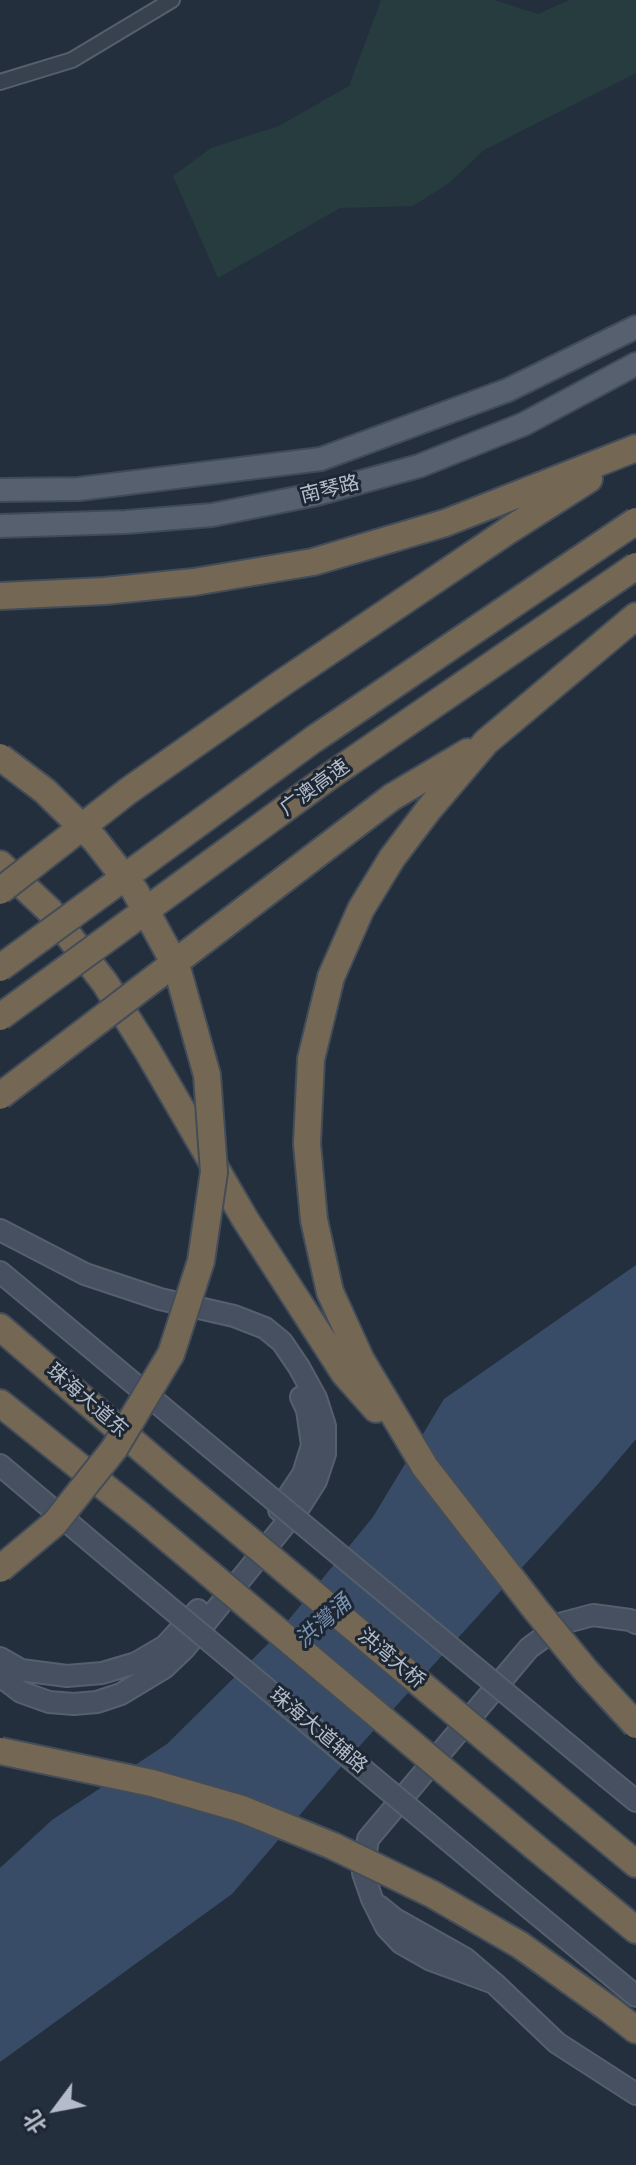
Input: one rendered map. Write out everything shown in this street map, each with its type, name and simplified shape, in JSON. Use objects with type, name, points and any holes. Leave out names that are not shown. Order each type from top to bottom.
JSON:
[{"type":"highway","points":[[0,891],[128,791],[285,681],[509,530],[636,449]]},
{"type":"highway","points":[[0,596],[105,591],[194,582],[313,562],[445,523],[636,449]]},
{"type":"highway","name":"广澳高速","points":[[0,968],[314,739],[636,521]]},
{"type":"highway","name":"广澳高速","points":[[0,1017],[327,778],[636,566]]},
{"type":"highway","points":[[352,1366],[330,1292],[314,1220],[307,1144],[311,1059],[331,977],[361,909],[392,858],[429,809],[486,742],[636,616]]},
{"type":"highway","points":[[0,1096],[392,797],[486,742]]},
{"type":"highway","points":[[0,757],[45,791],[95,840],[135,891],[177,968],[207,1075],[214,1172],[201,1261],[171,1354],[114,1449],[75,1499],[55,1523],[0,1569]]},
{"type":"highway","points":[[0,864],[49,910],[105,983],[245,1219],[425,1467],[536,1610],[636,1725]]},
{"type":"highway","name":"珠海大道东","points":[[0,1327],[173,1476]]},
{"type":"highway","points":[[0,1403],[141,1516],[636,1930]]},
{"type":"highway","name":"洪湾大桥","points":[[173,1476],[636,1864]]},
{"type":"highway","points":[[0,1751],[152,1783],[242,1809],[333,1846],[432,1894],[520,1945],[636,2030]]},
{"type":"main road","name":"南琴路","points":[[0,490],[79,489],[321,459],[508,390],[636,327]]},
{"type":"main road","name":"南琴路","points":[[0,526],[126,522],[212,515],[317,494],[419,466],[511,429],[636,364]]},
{"type":"main road","points":[[0,1230],[85,1274],[160,1299],[234,1316],[265,1328],[282,1342],[299,1367],[316,1398],[325,1426],[325,1454],[316,1481],[300,1506],[185,1648],[164,1668],[121,1694],[97,1702],[74,1704],[49,1702],[21,1692],[0,1676]]},
{"type":"main road","points":[[0,1272],[636,1801]]},
{"type":"main road","points":[[0,1658],[21,1670],[67,1676],[102,1673],[136,1663],[165,1646],[194,1615],[286,1501],[303,1474],[312,1445],[307,1410],[284,1363],[256,1331],[234,1316]]},
{"type":"main road","name":"珠海大道辅路","points":[[0,1465],[636,1996]]},
{"type":"main road","points":[[636,1623],[593,1615],[563,1623],[529,1648],[368,1839],[363,1873],[372,1899],[395,1919],[466,1959],[557,2043],[636,2094]]},
{"type":"street","points":[[0,82],[72,60],[172,0]]},
{"type":"green space","points":[[381,0],[494,0],[538,14],[569,0],[636,0],[636,73],[484,150],[449,183],[413,206],[340,208],[218,278],[173,176],[211,148],[279,126],[349,86]]},
{"type":"water","name":"洪灣涌","points":[[636,1265],[636,1439],[346,1761],[232,1894],[0,2062],[0,1868],[52,1820],[167,1744],[273,1639],[373,1517],[444,1399]]}]
